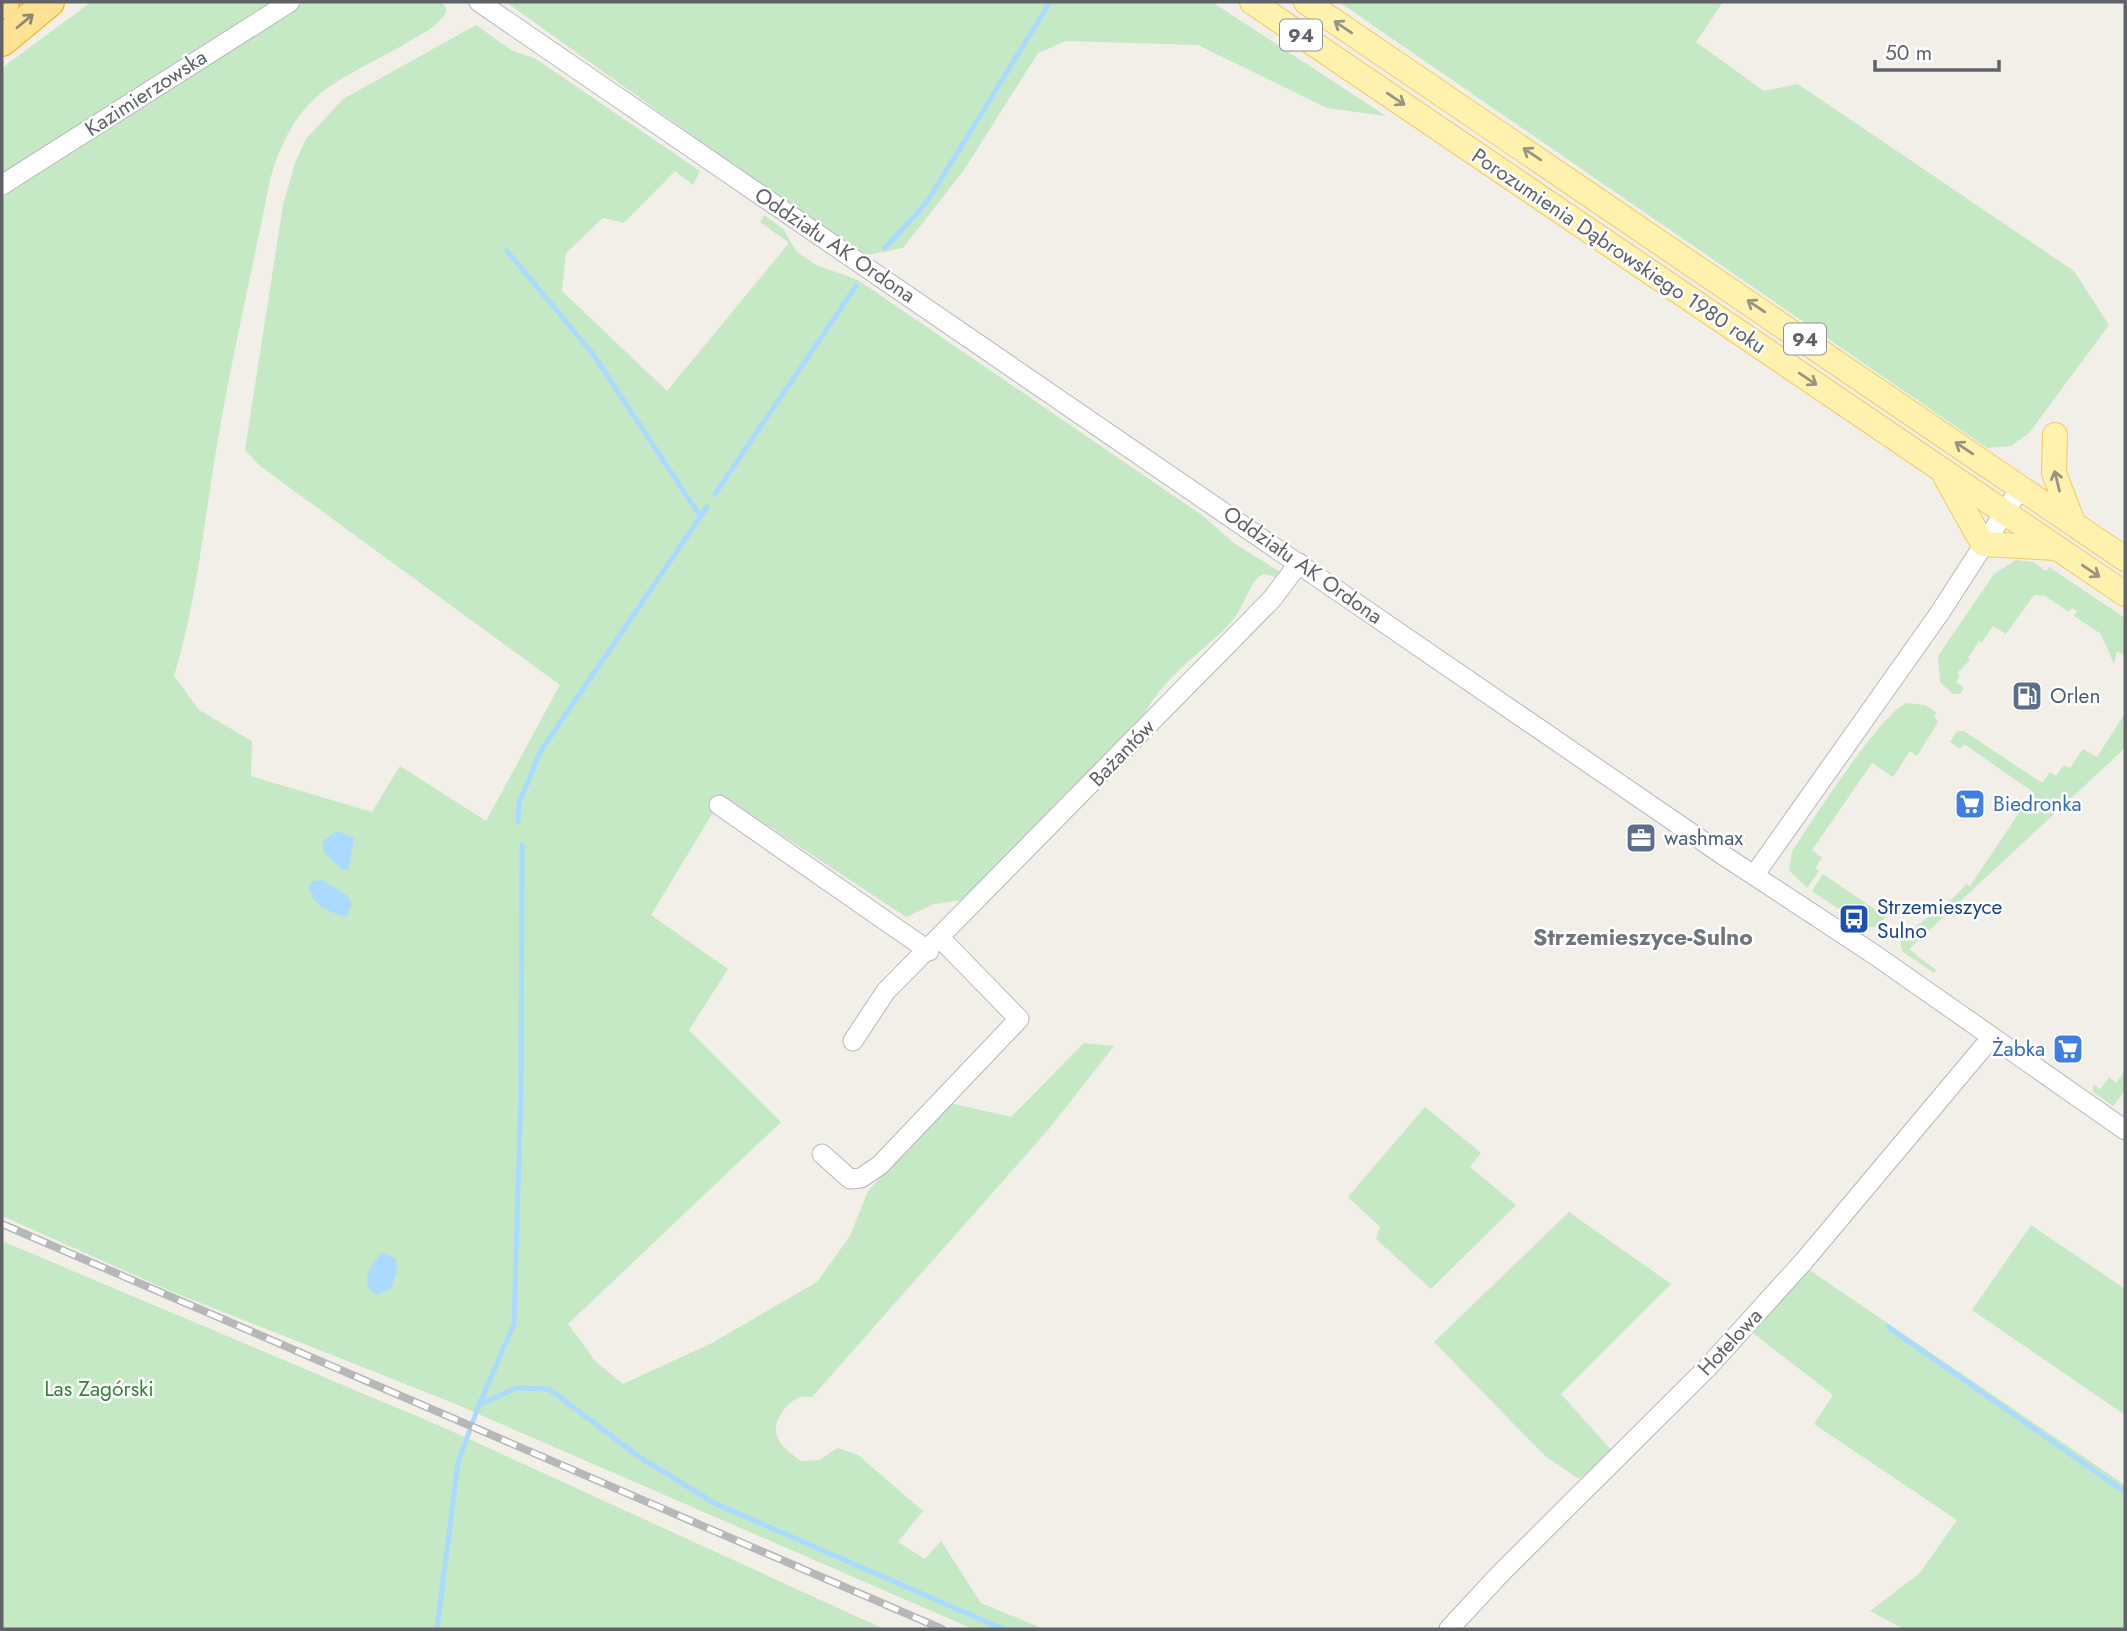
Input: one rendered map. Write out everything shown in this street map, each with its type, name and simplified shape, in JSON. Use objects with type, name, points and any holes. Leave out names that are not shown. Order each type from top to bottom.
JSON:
[{"type":"highway","points":[[2,41],[49,2]]},
{"type":"main road","name":"Porozumienia Dąbrowskiego 1980 roku","points":[[1252,2],[2125,594]]},
{"type":"main road","name":"Porozumienia Dąbrowskiego 1980 roku","points":[[1306,2],[2125,559]]},
{"type":"main road","points":[[2054,435],[2053,473],[2073,523]]},
{"type":"main road","points":[[1941,470],[1983,544],[2016,548],[2056,548]]},
{"type":"street","name":"Kazimierzowska","points":[[2,185],[290,2]]},
{"type":"street","name":"Oddziału AK Ordona","points":[[479,2],[1908,977],[2125,1130]]},
{"type":"street","points":[[1755,874],[1932,624],[2021,487]]},
{"type":"street","name":"Bażantów","points":[[853,1041],[886,991],[935,945],[1272,599],[1299,563]]},
{"type":"street","points":[[719,805],[935,945],[1019,1019],[880,1166],[861,1178],[850,1179],[822,1154]]},
{"type":"street","name":"Hotelowa","points":[[1449,1629],[1499,1575],[1708,1367],[1804,1261],[1991,1038]]},
{"type":"green space","points":[[91,2],[271,2],[2,175],[2,68]]},
{"type":"green space","points":[[305,2],[442,2],[447,10],[441,20],[431,28],[340,80],[306,107],[281,149],[270,180],[221,422],[193,594],[174,676],[199,710],[252,741],[251,776],[372,812],[400,766],[486,821],[560,685],[260,466],[245,450],[283,205],[295,163],[306,139],[343,99],[476,25],[511,50],[536,59],[700,171],[693,185],[675,171],[624,223],[603,218],[566,253],[562,291],[667,391],[789,243],[760,222],[764,215],[783,229],[797,252],[816,265],[858,280],[1203,516],[1234,543],[1283,574],[1281,578],[1264,574],[1258,577],[1231,622],[1164,686],[1144,714],[1137,730],[971,899],[934,904],[906,917],[723,796],[651,915],[728,969],[689,1030],[781,1122],[568,1324],[596,1362],[623,1384],[710,1344],[817,1282],[850,1236],[868,1191],[950,1103],[1011,1117],[1084,1043],[1114,1046],[1048,1130],[812,1397],[798,1398],[787,1406],[777,1422],[776,1430],[780,1443],[801,1461],[819,1460],[838,1448],[858,1455],[923,1511],[898,1542],[925,1559],[941,1541],[981,1603],[1044,1629],[973,1629],[453,1403],[168,1290],[2,1216],[2,197]]},
{"type":"green space","points":[[506,2],[1212,2],[1386,116],[1327,108],[1198,45],[1066,41],[1038,53],[964,170],[903,248],[867,255],[732,164]]},
{"type":"green space","points":[[1339,2],[1723,2],[1696,42],[1764,91],[1798,84],[2074,271],[2109,325],[2029,433],[2011,446],[1987,448]]},
{"type":"green space","points":[[2016,560],[2033,562],[2046,571],[2049,567],[2125,618],[2125,656],[2117,651],[2114,664],[2101,634],[2074,616],[2077,611],[2072,608],[2069,612],[2045,596],[2034,595],[2006,634],[1993,626],[1982,642],[1979,641],[1968,658],[1970,660],[1957,673],[1960,675],[1956,682],[1964,688],[1960,694],[1953,694],[1940,682],[1938,656],[1994,574]]},
{"type":"green space","points":[[1907,703],[1925,705],[1937,713],[1934,716],[1938,722],[1917,756],[1910,751],[1893,777],[1872,763],[1812,850],[1822,858],[1815,868],[1819,871],[1807,888],[1789,870],[1792,852],[1865,746],[1896,710]]},
{"type":"green space","points":[[2125,713],[2125,748],[1909,949],[1936,970],[1934,973],[1903,952],[1900,943],[1912,929],[1951,900],[1966,884],[1970,886],[2033,792],[1964,744],[1960,749],[1950,742],[1957,731],[1964,731],[2042,783],[2050,772],[2056,776],[2064,765],[2070,768],[2083,749],[2097,757]]},
{"type":"green space","points":[[1823,874],[1886,917],[1876,927],[1865,927],[1812,891]]},
{"type":"green space","points":[[2125,1070],[2125,1091],[2113,1106],[2093,1092],[2093,1084],[2100,1089],[2109,1077],[2116,1083]]},
{"type":"green space","points":[[1425,1107],[1481,1153],[1470,1167],[1516,1205],[1431,1289],[1376,1239],[1380,1227],[1348,1197]]},
{"type":"green space","points":[[1569,1212],[1671,1284],[1561,1394],[1613,1452],[1579,1479],[1545,1456],[1434,1342]]},
{"type":"green space","points":[[2031,1225],[2125,1289],[2125,1415],[1972,1310]]},
{"type":"green space","name":"Las Zagórski","points":[[2,1241],[447,1429],[884,1629],[2,1629]]},
{"type":"green space","points":[[1808,1269],[2125,1485],[2125,1629],[1904,1629],[1870,1611],[1920,1573],[1957,1520],[1814,1424],[1833,1395],[1753,1333]]},
{"type":"water","points":[[337,831],[354,838],[348,870],[341,869],[323,851],[323,841]]},
{"type":"water","points":[[322,880],[348,896],[351,904],[347,917],[318,904],[310,894],[308,887],[313,881]]},
{"type":"water","points":[[382,1252],[396,1259],[397,1270],[391,1288],[376,1295],[367,1280],[371,1268]]},
{"type":"waterway","points":[[885,248],[927,202],[1050,2]]},
{"type":"waterway","points":[[507,251],[593,354],[700,516]]},
{"type":"waterway","points":[[715,494],[856,286]]},
{"type":"waterway","points":[[518,822],[519,803],[540,752],[707,507]]},
{"type":"waterway","points":[[437,1629],[458,1462],[514,1324],[521,1088],[522,845]]},
{"type":"waterway","points":[[1888,1327],[2125,1492]]},
{"type":"waterway","points":[[480,1404],[517,1388],[549,1389],[638,1456],[714,1503],[1003,1629]]},
{"type":"railway","points":[[2,1224],[942,1629]]},
{"type":"place","name":"Orlen","points":[[2027,696]]},
{"type":"place","name":"Biedronka","points":[[1970,804]]},
{"type":"place","name":"washmax","points":[[1641,838]]},
{"type":"place","name":"Strzemieszyce Sulno","points":[[1854,919]]},
{"type":"place","name":"Żabka","points":[[2068,1049]]},
{"type":"district","name":"Strzemieszyce-Sulno","points":[[1643,937]]}]
